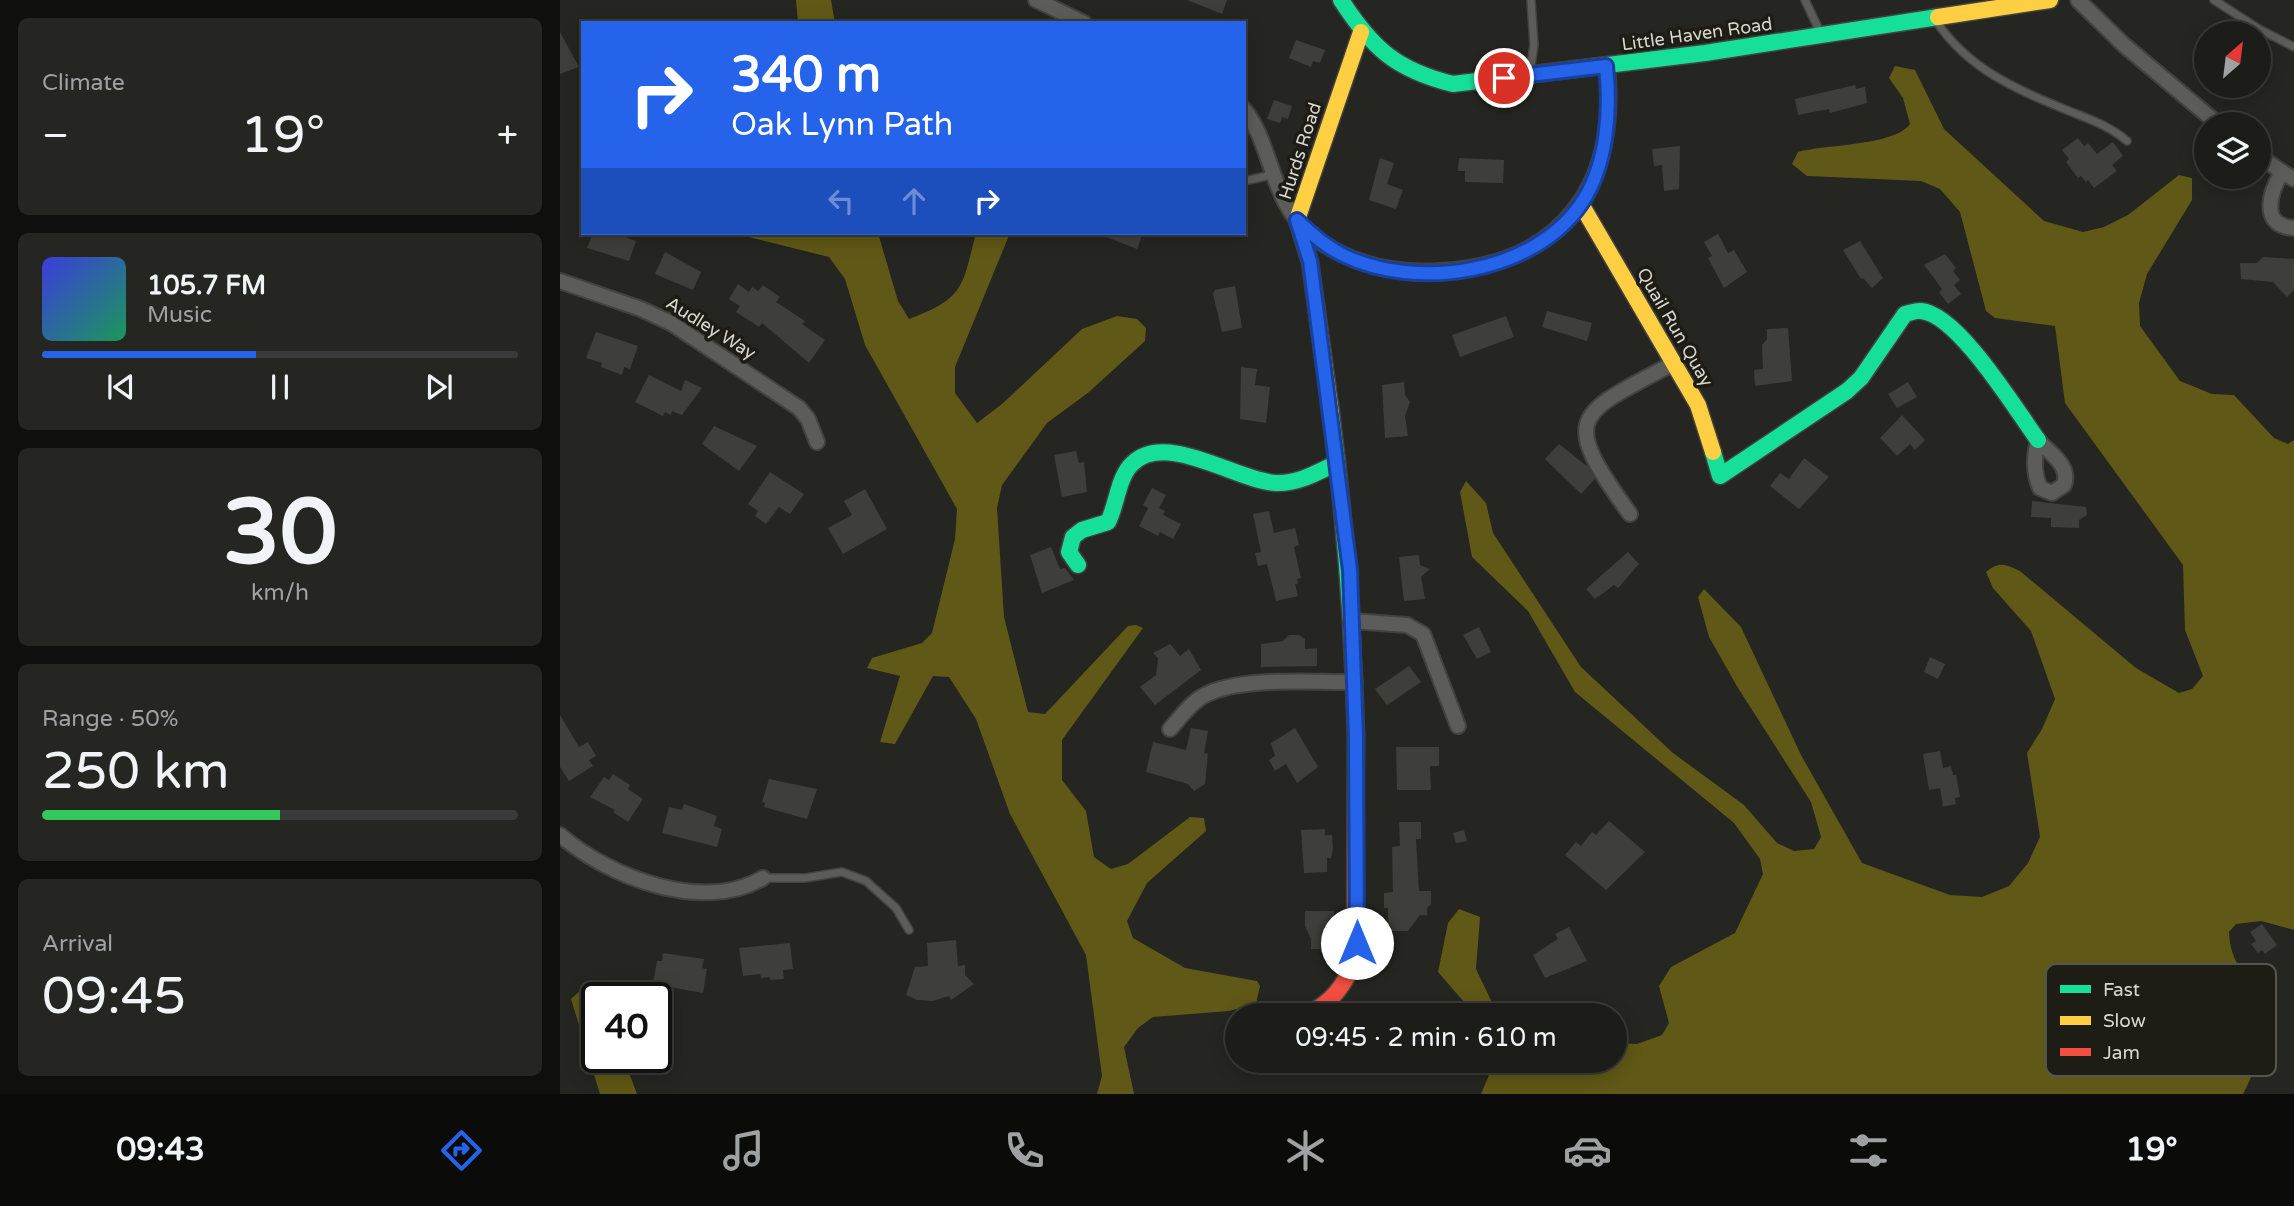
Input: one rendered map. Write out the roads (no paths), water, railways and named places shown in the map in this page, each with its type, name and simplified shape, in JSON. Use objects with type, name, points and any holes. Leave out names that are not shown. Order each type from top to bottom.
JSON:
[{"type":"street","points":[[1036,0],[1080,21]]},
{"type":"street","name":"Little Haven Road","points":[[1341,0],[1361,32],[1388,59],[1425,78],[1453,84],[1606,66],[1822,35],[1933,18],[1996,4],[2050,0]]},
{"type":"street","points":[[2078,0],[2124,45],[2204,112]]},
{"type":"street","name":"Hurds Road","points":[[1329,1003],[1339,993],[1355,962],[1353,621],[1337,463],[1310,261],[1297,220],[1313,180],[1346,69],[1361,32]]},
{"type":"street","points":[[1246,112],[1255,125],[1272,175],[1297,220],[1312,235],[1345,256],[1387,268],[1424,272],[1485,265],[1517,255],[1558,230],[1581,204],[1597,170],[1604,139],[1608,111],[1606,66]]},
{"type":"street","points":[[2271,164],[2288,175],[2271,191],[2270,213],[2282,226],[2294,228]]},
{"type":"street","name":"Quail Run Quay","points":[[1581,204],[1698,405],[1720,476],[1847,391],[1861,378],[1905,314],[1912,309],[1920,309],[1933,315],[1965,342],[1996,379],[2038,440]]},
{"type":"street","name":"Audley Way","points":[[560,281],[640,309],[700,340],[799,408],[808,419],[817,442]]},
{"type":"street","points":[[1630,514],[1593,461],[1587,446],[1587,421],[1601,402],[1674,363]]},
{"type":"street","points":[[1078,565],[1069,552],[1072,536],[1079,530],[1108,523],[1121,494],[1125,474],[1132,463],[1147,453],[1167,451],[1275,483],[1306,477],[1337,463]]},
{"type":"street","points":[[1353,621],[1407,625],[1423,634],[1458,726]]},
{"type":"street","points":[[1170,729],[1198,699],[1220,689],[1250,685],[1355,682]]},
{"type":"street","points":[[560,835],[597,860],[625,873],[684,889],[731,892],[763,877]]},
{"type":"lane","points":[[1529,75],[1534,45],[1531,0]]},
{"type":"lane","points":[[1805,0],[1822,35]]},
{"type":"lane","points":[[2214,0],[2259,29],[2294,47]]},
{"type":"lane","points":[[1933,18],[1948,40],[1985,72],[2106,126],[2127,141]]},
{"type":"lane","points":[[1246,181],[1272,175]]},
{"type":"lane","points":[[763,877],[805,877],[842,872],[866,880],[896,908],[909,930]]}]
